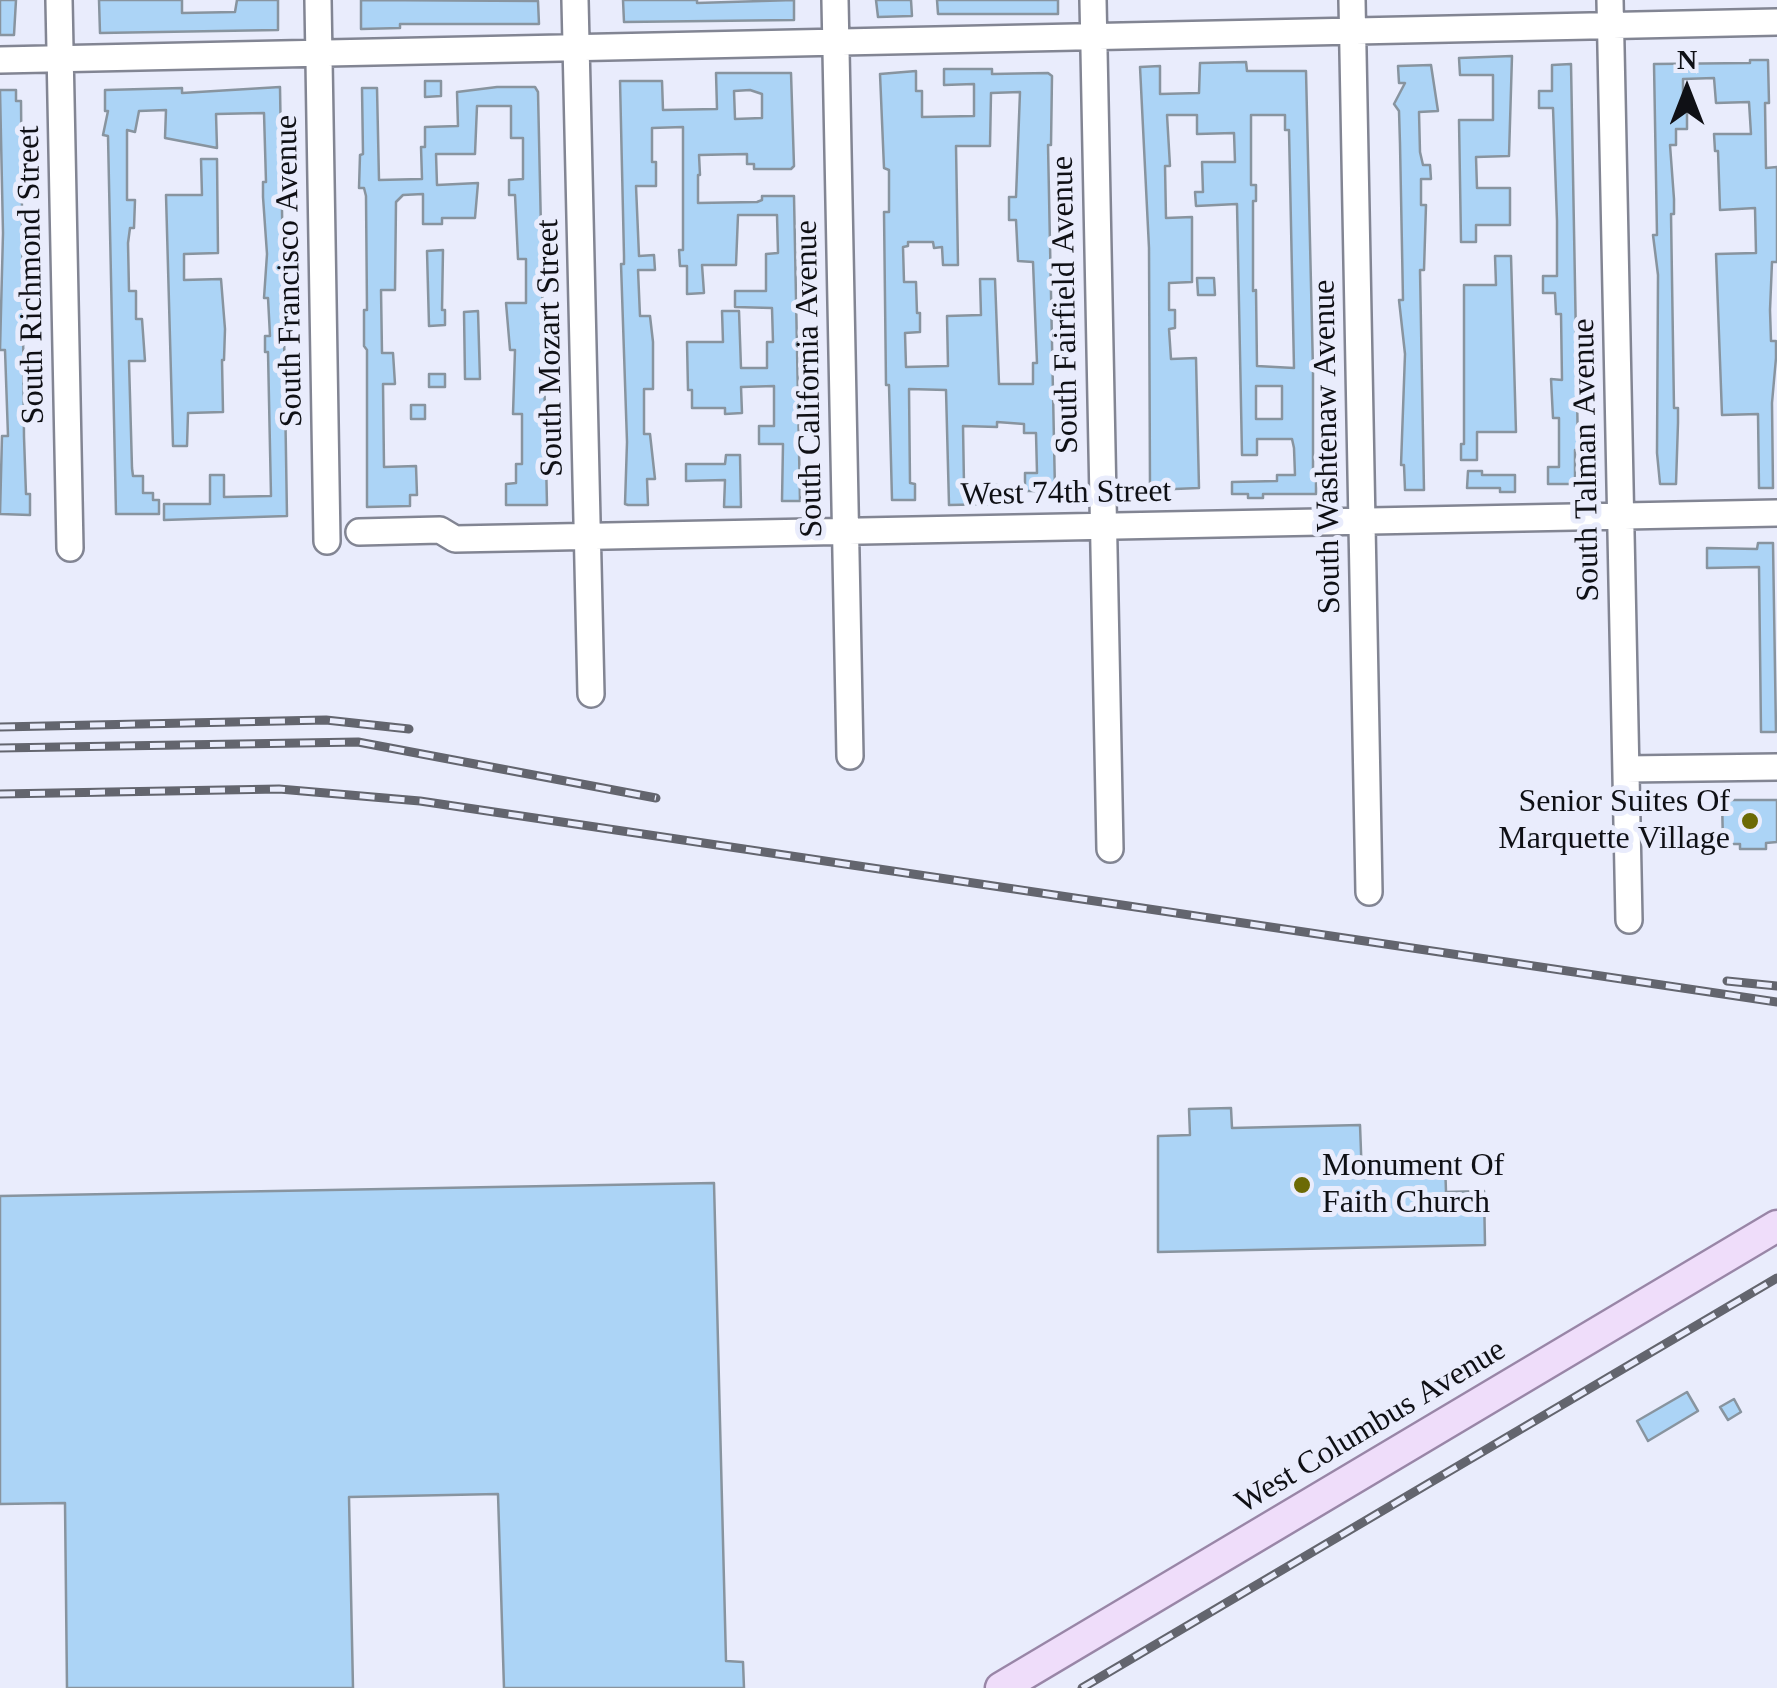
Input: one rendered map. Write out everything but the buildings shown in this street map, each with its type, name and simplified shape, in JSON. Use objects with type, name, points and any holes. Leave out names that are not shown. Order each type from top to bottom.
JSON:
[{"type":"main road","name":"West Columbus Avenue","points":[[1000,1688],[1777,1226]]},
{"type":"street","name":"South Richmond Street","points":[[59,0],[70,548]]},
{"type":"street","name":"South Francisco Avenue","points":[[318,0],[327,542]]},
{"type":"street","name":"South Mozart Street","points":[[576,0],[590,694]]},
{"type":"street","name":"South California Avenue","points":[[835,0],[850,756]]},
{"type":"street","name":"South Fairfield Avenue","points":[[1093,0],[1110,849]]},
{"type":"street","name":"South Washtenaw Avenue","points":[[1352,0],[1368,892]]},
{"type":"street","points":[[0,60],[1353,30],[1611,13],[1777,22]]},
{"type":"street","name":"South Talman Avenue","points":[[1611,13],[1629,920]]},
{"type":"street","name":"West 74th Street","points":[[358,532],[440,530],[455,539],[1777,513]]},
{"type":"street","points":[[1626,769],[1777,768]]},
{"type":"railway","points":[[0,727],[326,720],[409,729]]},
{"type":"railway","points":[[0,748],[358,742],[656,798]]},
{"type":"railway","points":[[0,794],[279,789],[420,801],[1777,1002]]},
{"type":"railway","points":[[1727,981],[1777,986]]},
{"type":"railway","points":[[1082,1688],[1777,1278]]},
{"type":"place","name":"Senior Suites Of Marquette Village","points":[[1750,821]]},
{"type":"place","name":"Monument Of Faith Church","points":[[1302,1185]]}]
